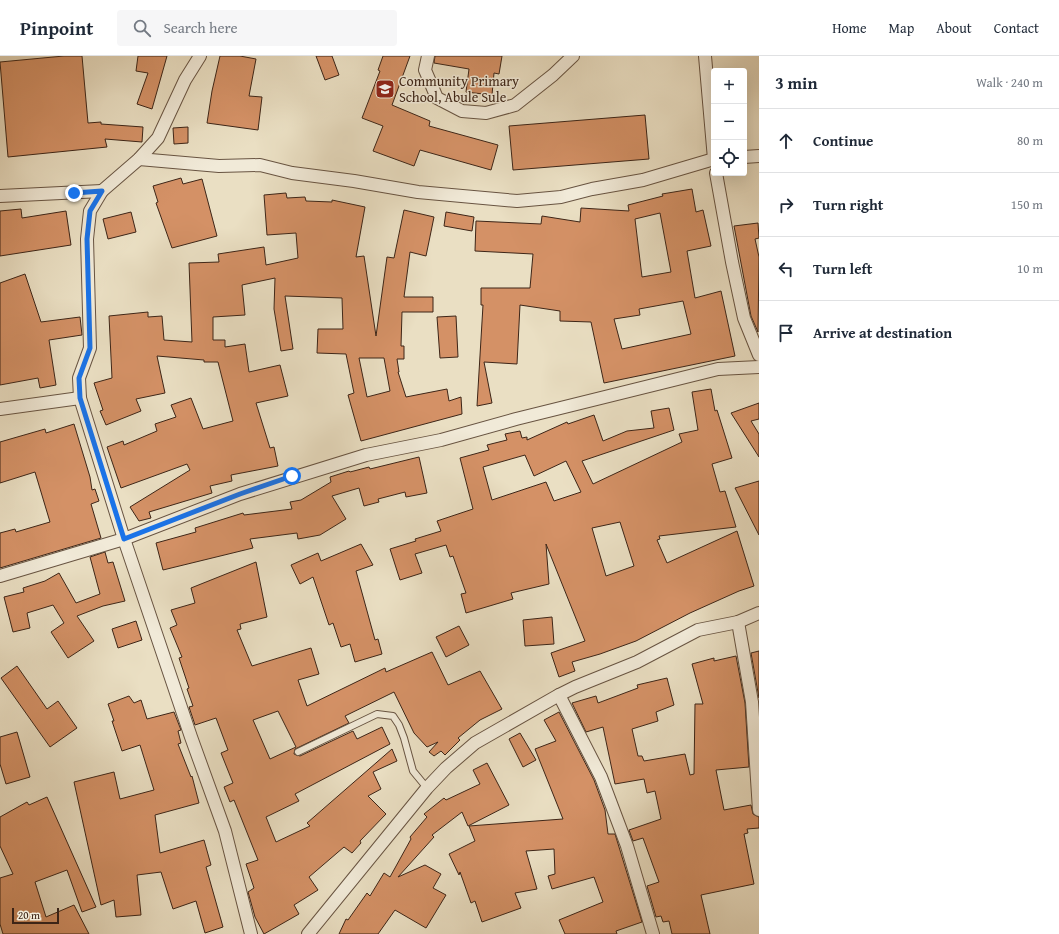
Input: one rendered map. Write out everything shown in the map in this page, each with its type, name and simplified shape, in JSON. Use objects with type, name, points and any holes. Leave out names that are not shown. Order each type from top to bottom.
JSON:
[{"type":"street","points":[[200,56],[185,80],[158,138],[139,159],[102,191],[90,211],[87,239],[90,348],[79,378],[80,398],[124,539],[191,737],[225,831],[251,934]]},
{"type":"street","points":[[428,56],[425,70],[437,98],[462,110],[486,113],[515,105],[553,75],[573,56]]},
{"type":"street","points":[[705,56],[712,140]]},
{"type":"street","points":[[747,157],[759,156]]},
{"type":"street","points":[[139,159],[219,166],[260,165],[292,173],[354,180],[418,192],[517,201],[561,197],[592,189],[643,180],[711,160]]},
{"type":"street","points":[[717,176],[744,318],[759,355]]},
{"type":"street","points":[[0,196],[102,191]]},
{"type":"street","points":[[0,576],[124,539],[240,494],[366,455],[440,440],[523,417],[718,369],[759,367]]},
{"type":"street","points":[[0,409],[80,398]]},
{"type":"street","points":[[308,934],[427,788],[446,768],[475,743],[559,695],[637,662],[698,630],[738,622],[759,613]]},
{"type":"street","points":[[738,622],[752,702],[759,810]]},
{"type":"street","points":[[559,695],[601,777],[627,846],[653,934]]},
{"type":"lane","points":[[298,752],[377,714],[393,716],[402,732],[413,771],[427,788]]},
{"type":"building","points":[[64,56],[82,56],[88,123],[101,122],[101,124],[143,127],[142,142],[105,139],[107,147],[8,157],[0,62]]},
{"type":"building","points":[[138,56],[167,56],[152,109],[137,104],[148,73],[136,71]]},
{"type":"building","points":[[220,56],[240,56],[256,59],[249,96],[262,97],[258,130],[207,123]]},
{"type":"building","points":[[316,56],[332,56],[339,75],[325,80]]},
{"type":"building","points":[[383,56],[410,56],[392,105],[430,121],[429,126],[498,145],[491,170],[420,150],[414,166],[373,151],[383,126],[362,118],[380,71],[378,70]]},
{"type":"building","points":[[435,56],[502,56],[499,74],[494,73],[492,95],[466,92],[469,69],[434,63]]},
{"type":"building","points":[[645,115],[649,159],[513,170],[509,126]]},
{"type":"building","points":[[188,127],[188,143],[174,144],[173,128]]},
{"type":"building","points":[[181,178],[183,184],[202,179],[217,236],[172,248],[156,203],[158,202],[153,186]]},
{"type":"building","points":[[692,189],[696,212],[703,210],[711,246],[687,251],[695,298],[721,291],[735,356],[604,383],[591,322],[560,321],[560,311],[520,305],[517,364],[484,362],[492,403],[477,406],[483,305],[481,305],[481,288],[530,288],[533,254],[475,251],[476,221],[541,224],[542,216],[580,222],[581,208],[629,211],[628,205],[663,196],[662,194]],"holes":[[[660,213],[671,272],[642,277],[635,219]],[[683,301],[691,334],[622,349],[614,319],[640,315],[639,309]]]},
{"type":"building","points":[[286,193],[287,198],[305,197],[306,201],[332,202],[332,200],[365,207],[356,257],[364,256],[376,336],[387,257],[394,258],[404,210],[434,217],[426,256],[410,252],[404,297],[433,297],[433,312],[402,312],[401,346],[404,346],[404,359],[397,359],[398,372],[406,397],[447,389],[449,401],[461,397],[462,414],[361,441],[348,395],[354,393],[346,354],[317,353],[318,329],[343,329],[342,298],[285,296],[293,349],[281,351],[274,309],[275,278],[242,285],[245,315],[213,317],[213,340],[225,340],[225,347],[245,344],[249,372],[280,365],[288,396],[256,403],[270,448],[274,447],[278,466],[231,475],[232,481],[210,486],[212,493],[149,512],[151,518],[139,521],[130,507],[190,470],[187,464],[121,488],[107,447],[123,441],[124,445],[157,431],[155,424],[176,417],[171,405],[191,398],[203,429],[233,421],[218,362],[204,362],[204,360],[157,356],[165,393],[136,399],[141,411],[106,425],[100,411],[103,410],[94,383],[112,378],[109,316],[148,312],[148,317],[162,316],[164,340],[192,342],[189,263],[219,262],[218,254],[264,247],[266,265],[298,258],[296,233],[267,235],[264,195]],"holes":[[[359,358],[384,358],[390,391],[367,397]]]},
{"type":"building","points":[[21,209],[22,218],[66,211],[71,245],[0,256],[0,211]]},
{"type":"building","points":[[131,212],[136,232],[108,239],[103,219]]},
{"type":"building","points":[[446,212],[474,217],[472,231],[444,226]]},
{"type":"building","points":[[758,223],[759,238],[755,239],[759,257],[758,332],[751,316],[734,226]]},
{"type":"building","points":[[25,274],[41,322],[80,317],[82,335],[49,340],[56,385],[40,388],[38,378],[0,385],[0,283]]},
{"type":"building","points":[[456,316],[458,357],[440,358],[437,317]]},
{"type":"building","points":[[711,389],[715,411],[717,410],[732,458],[712,464],[720,492],[725,491],[736,527],[659,536],[660,539],[657,540],[667,563],[737,531],[754,586],[739,591],[690,613],[636,641],[572,662],[575,671],[559,677],[551,653],[585,641],[546,544],[549,584],[511,593],[513,599],[466,613],[461,594],[466,593],[453,556],[450,557],[446,545],[415,554],[422,573],[400,580],[390,549],[441,531],[437,521],[473,509],[460,458],[489,450],[487,445],[507,440],[505,434],[520,431],[522,438],[527,437],[527,440],[567,422],[568,424],[594,415],[603,441],[627,431],[654,428],[651,411],[669,408],[674,430],[582,461],[593,484],[682,442],[679,434],[698,430],[692,392]],"holes":[[[525,455],[534,476],[566,461],[581,492],[554,501],[546,482],[492,500],[483,467]],[[620,522],[634,566],[606,576],[592,528]]]},
{"type":"building","points":[[759,403],[759,419],[751,421],[759,434],[759,457],[731,413]]},
{"type":"building","points":[[74,424],[90,477],[92,490],[95,489],[99,501],[91,504],[101,538],[0,568],[0,533],[15,529],[16,532],[50,522],[35,472],[0,483],[0,442],[45,429],[46,433]]},
{"type":"building","points":[[419,457],[427,493],[406,497],[405,492],[378,499],[379,502],[364,506],[359,488],[332,496],[346,519],[320,535],[298,539],[297,533],[250,539],[253,548],[163,570],[156,543],[196,532],[195,528],[243,513],[244,515],[292,509],[290,502],[301,500],[331,482],[330,477],[349,471],[369,467],[370,469]]},
{"type":"building","points":[[759,481],[759,535],[735,488]]},
{"type":"building","points":[[361,544],[373,565],[356,571],[375,640],[378,639],[382,654],[355,662],[350,644],[341,647],[333,623],[329,625],[313,577],[300,584],[291,565],[318,553],[321,561]]},
{"type":"building","points":[[105,552],[108,563],[113,562],[125,601],[103,606],[77,616],[94,641],[68,658],[51,632],[64,623],[53,605],[27,613],[30,628],[13,632],[4,597],[24,592],[23,588],[45,581],[59,573],[76,603],[100,594],[90,557]]},
{"type":"building","points":[[256,562],[267,617],[240,624],[241,629],[237,630],[252,666],[311,648],[319,674],[298,680],[307,706],[385,668],[386,672],[432,652],[448,685],[480,671],[502,709],[480,720],[458,738],[460,740],[445,755],[441,751],[434,756],[429,752],[438,742],[427,747],[414,733],[394,692],[345,716],[349,723],[295,749],[294,754],[300,756],[353,731],[357,739],[382,727],[390,744],[295,794],[299,801],[266,817],[276,842],[310,826],[307,823],[392,749],[397,761],[373,772],[381,789],[368,796],[386,814],[360,841],[361,843],[352,853],[344,847],[309,877],[318,890],[294,905],[299,914],[264,934],[255,917],[248,892],[254,888],[246,864],[258,860],[234,800],[230,802],[224,787],[233,783],[221,753],[228,750],[216,718],[195,725],[189,707],[193,706],[187,689],[189,688],[179,658],[182,657],[170,628],[177,625],[171,610],[195,603],[191,588]],"holes":[[[278,711],[296,747],[270,759],[253,720]]]},
{"type":"building","points":[[552,617],[554,644],[525,646],[523,620]]},
{"type":"building","points":[[136,621],[142,640],[118,648],[112,629]]},
{"type":"building","points":[[459,626],[469,645],[446,657],[436,637]]},
{"type":"building","points":[[759,651],[759,698],[751,653]]},
{"type":"building","points":[[736,656],[745,703],[749,767],[716,770],[724,810],[751,805],[753,814],[759,817],[759,828],[747,829],[748,833],[744,834],[754,884],[701,895],[710,934],[672,934],[669,921],[663,922],[661,916],[656,917],[647,886],[659,882],[643,838],[633,841],[629,830],[661,819],[655,791],[647,793],[644,779],[615,784],[603,727],[586,732],[572,703],[596,696],[598,703],[638,688],[637,685],[667,678],[674,705],[656,712],[658,721],[632,729],[638,756],[642,756],[644,761],[685,754],[690,775],[694,774],[695,704],[703,704],[692,664],[714,658],[714,661]]},
{"type":"building","points":[[17,666],[47,709],[58,701],[77,728],[50,747],[1,678]]},
{"type":"building","points":[[129,696],[134,703],[141,700],[147,719],[174,712],[181,730],[178,731],[181,743],[178,744],[191,777],[192,776],[199,803],[155,815],[160,853],[204,840],[211,865],[206,867],[223,927],[205,933],[196,901],[173,909],[161,872],[137,875],[141,915],[116,917],[114,900],[101,905],[74,782],[114,772],[120,799],[154,790],[140,745],[122,751],[112,721],[114,721],[108,704]]},
{"type":"building","points":[[559,712],[594,780],[605,810],[608,834],[615,834],[642,922],[616,931],[617,934],[565,934],[559,920],[603,902],[594,877],[552,889],[548,876],[555,874],[554,849],[526,851],[537,889],[515,893],[521,908],[482,922],[475,901],[471,903],[460,872],[459,875],[449,854],[475,841],[469,826],[563,819],[535,749],[556,741],[544,720]]},
{"type":"building","points":[[17,732],[30,777],[6,784],[0,764],[0,737]]},
{"type":"building","points":[[520,733],[536,760],[523,767],[509,739]]},
{"type":"building","points":[[487,763],[509,805],[468,826],[462,812],[432,835],[434,837],[398,877],[425,865],[441,874],[433,888],[446,895],[426,928],[395,910],[378,934],[339,934],[346,919],[348,920],[367,893],[370,896],[384,873],[390,877],[411,839],[410,837],[427,817],[424,814],[444,798],[446,800],[480,784],[473,770]]},
{"type":"building","points":[[47,797],[96,907],[82,912],[67,870],[35,882],[46,917],[74,905],[89,934],[3,934],[0,924],[0,878],[13,874],[0,846],[0,817],[27,802],[29,805]]},
{"type":"place","name":"Community Primary School, Abule Sule","points":[[385,89]]},
{"type":"route","points":[[74,193],[102,191],[90,211],[87,239],[90,348],[79,378],[80,398],[124,539],[240,494],[292,476]]}]
